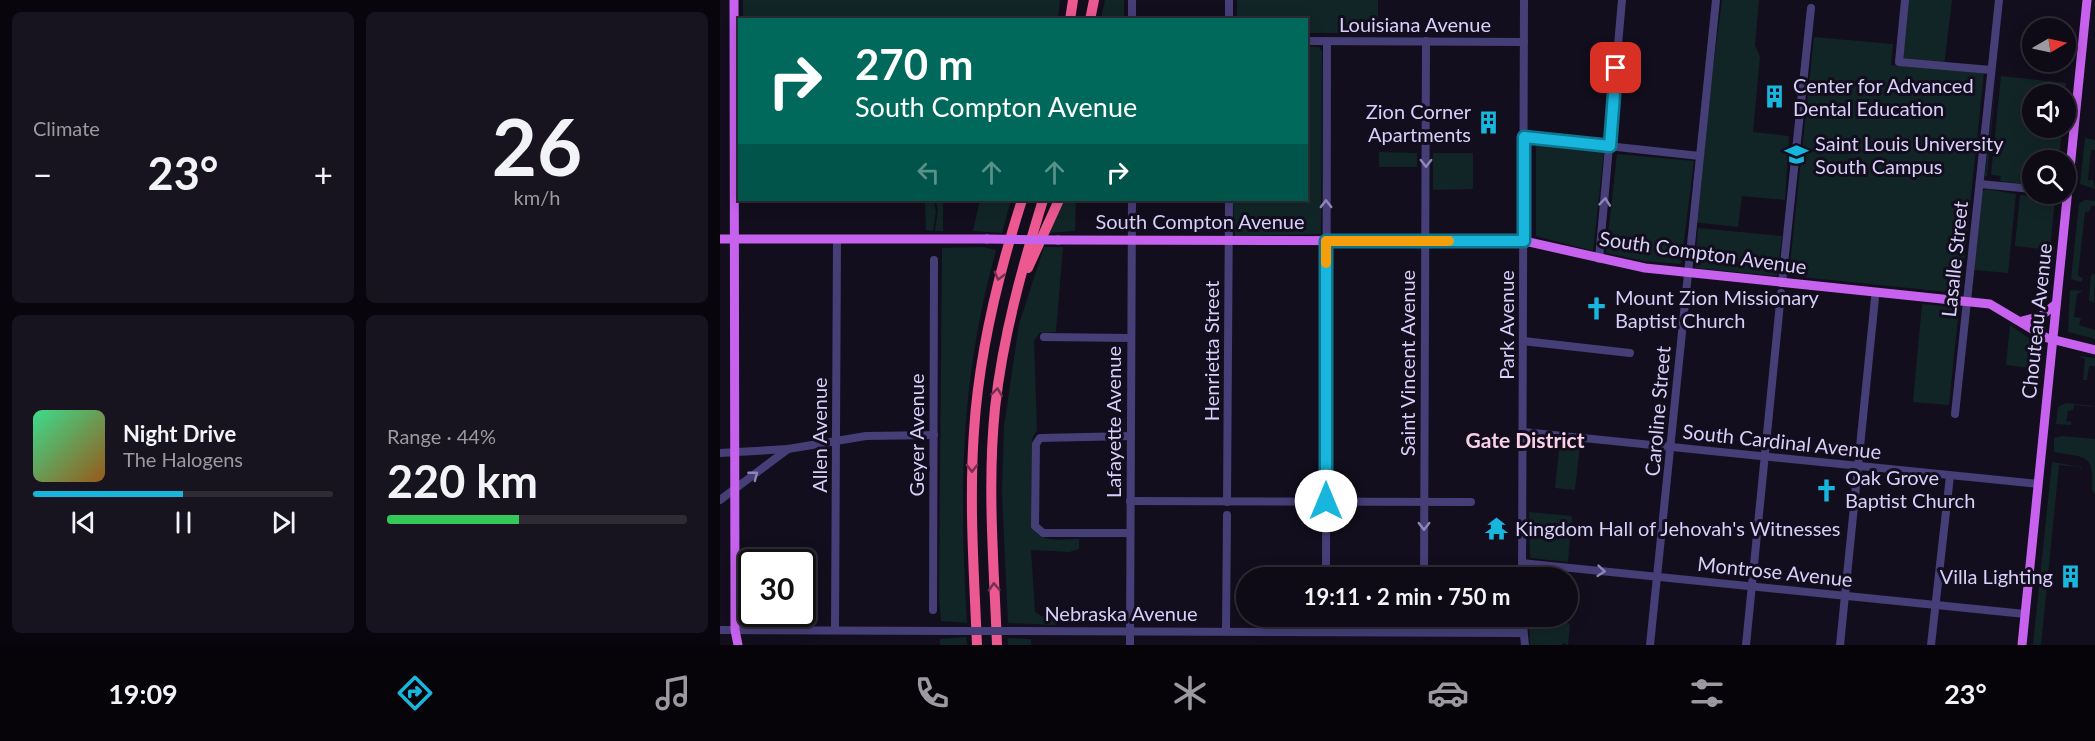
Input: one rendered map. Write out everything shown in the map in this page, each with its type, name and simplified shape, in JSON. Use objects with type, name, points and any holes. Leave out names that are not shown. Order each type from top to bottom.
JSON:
[{"type":"highway","points":[[1070,18],[1073,0]]},
{"type":"highway","points":[[1090,18],[1094,0]]},
{"type":"highway","points":[[977,645],[972,502],[976,411],[988,322],[1022,201]]},
{"type":"highway","points":[[997,645],[992,514],[993,444],[1000,374],[1016,289],[1042,201]]},
{"type":"highway","points":[[1016,289],[1059,201]]},
{"type":"main road","points":[[734,0],[737,43],[735,630],[738,645]]},
{"type":"main road","name":"Chouteau Avenue","points":[[2071,150],[2087,0]]},
{"type":"main road","name":"Chouteau Avenue","points":[[2022,645],[2065,204]]},
{"type":"main road","name":"South Compton Avenue","points":[[720,239],[1524,241],[1599,259],[1782,288],[1967,301],[1994,305],[2053,340],[2095,350]]},
{"type":"main road","points":[[2022,321],[2041,316],[2056,304]]},
{"type":"main road","points":[[731,645],[735,630]]},
{"type":"street","points":[[1132,0],[1132,18]]},
{"type":"street","points":[[1229,0],[1229,18]]},
{"type":"street","name":"Park Avenue","points":[[1522,567],[1524,0]]},
{"type":"street","points":[[1599,259],[1622,0]]},
{"type":"street","name":"Caroline Street","points":[[1650,645],[1716,0]]},
{"type":"street","points":[[1905,0],[1899,62],[1991,70]]},
{"type":"street","name":"Lasalle Street","points":[[1955,414],[1999,0]]},
{"type":"street","points":[[1746,645],[1811,8]]},
{"type":"street","name":"Louisiana Avenue","points":[[1308,41],[1524,42]]},
{"type":"street","points":[[1326,567],[1327,41]]},
{"type":"street","name":"Saint Vincent Avenue","points":[[1424,567],[1426,41]]},
{"type":"street","points":[[1524,137],[1700,156]]},
{"type":"street","points":[[1980,184],[2022,188]]},
{"type":"street","name":"Lafayette Avenue","points":[[1130,645],[1132,201]]},
{"type":"street","name":"Henrietta Street","points":[[1227,502],[1229,201]]},
{"type":"street","name":"Allen Avenue","points":[[836,630],[837,239]]},
{"type":"street","name":"Geyer Avenue","points":[[933,610],[934,260]]},
{"type":"street","points":[[1840,645],[1875,297]]},
{"type":"street","points":[[1044,337],[1131,338]]},
{"type":"street","points":[[1523,342],[1630,353]]},
{"type":"street","name":"South Cardinal Avenue","points":[[1523,432],[2038,484]]},
{"type":"street","points":[[720,453],[788,449],[837,440],[884,435],[934,435]]},
{"type":"street","points":[[1130,533],[1043,533],[1035,526],[1036,444],[1040,438],[1044,436],[1131,436]]},
{"type":"street","points":[[720,500],[788,449]]},
{"type":"street","points":[[1931,645],[1950,476]]},
{"type":"street","points":[[1130,501],[1471,502]]},
{"type":"street","points":[[1226,631],[1227,515]]},
{"type":"street","name":"Montrose Avenue","points":[[1522,563],[2025,614]]},
{"type":"street","points":[[1326,627],[1326,632]]},
{"type":"street","points":[[1424,627],[1424,633]]},
{"type":"street","points":[[1519,645],[1522,627]]},
{"type":"street","name":"Nebraska Avenue","points":[[720,630],[1522,633]]},
{"type":"street","points":[[1522,633],[1525,645]]},
{"type":"green space","points":[[743,0],[1060,0],[1058,18],[743,18]]},
{"type":"green space","points":[[1105,0],[1124,0],[1124,18],[1101,18]]},
{"type":"green space","points":[[1237,0],[1378,0],[1378,33],[1308,33],[1308,18],[1237,18]]},
{"type":"green space","points":[[1722,0],[1759,0],[1755,45],[1760,57],[1753,132],[1789,136],[1785,200],[1742,196],[1738,227],[1693,222]]},
{"type":"green space","points":[[1905,0],[1952,0],[1944,66],[1899,62]]},
{"type":"green space","points":[[1814,37],[1893,44],[1891,65],[1984,72],[1961,291],[1957,293],[1789,274]]},
{"type":"green space","points":[[1308,46],[1319,47],[1322,51],[1321,234],[1235,236],[1233,201],[1308,201]]},
{"type":"green space","points":[[2001,76],[2066,83],[2022,84],[2022,138],[2061,138],[2060,150],[2022,150],[2022,184],[2000,181],[2001,176],[1991,175]]},
{"type":"green space","points":[[1996,77],[1987,176],[1985,176]]},
{"type":"green space","points":[[2085,138],[2095,140],[2095,150],[2091,150],[2088,180],[2093,180],[2095,189],[2080,184]]},
{"type":"green space","points":[[1536,144],[1604,150],[1593,251],[1536,236]]},
{"type":"green space","points":[[1379,152],[1417,153],[1417,167],[1379,167]]},
{"type":"green space","points":[[1433,153],[1473,153],[1473,189],[1433,190]]},
{"type":"green space","points":[[1617,154],[1694,161],[1681,264],[1644,261],[1606,253]]},
{"type":"green space","points":[[1986,189],[2016,194],[2008,273],[1974,270],[1982,192]]},
{"type":"green space","points":[[2020,195],[2022,195],[2022,204],[2054,204],[2050,250],[2015,246]]},
{"type":"green space","points":[[2085,200],[2095,201],[2095,206],[2091,206],[2090,211],[2085,212],[2078,276],[2083,278],[2081,282],[2071,279],[2079,203]]},
{"type":"green space","points":[[925,201],[934,202],[936,211],[933,231],[926,230]]},
{"type":"green space","points":[[980,201],[1011,201],[1002,233],[973,231]]},
{"type":"green space","points":[[1061,201],[1076,201],[1075,231],[1047,233]]},
{"type":"green space","points":[[936,202],[943,202],[943,231],[935,231],[938,210]]},
{"type":"green space","points":[[1698,228],[1782,236],[1777,276],[1695,268]]},
{"type":"green space","points":[[983,247],[996,250],[975,345],[965,436],[963,527],[967,623],[941,621],[939,599],[942,248]]},
{"type":"green space","points":[[1044,247],[1063,247],[1056,332],[1039,333],[1034,341],[1037,430],[1032,439],[1032,526],[1035,532],[1046,538],[1079,539],[1079,549],[1069,552],[1031,550],[1035,612],[1041,616],[1052,616],[1056,625],[1008,623],[1002,493],[1004,427],[1019,324]]},
{"type":"green space","points":[[2095,274],[2095,303],[2089,300],[2091,275]]},
{"type":"green space","points":[[2070,290],[2083,291],[2077,294],[2074,317],[2081,318],[2079,325],[2095,330],[2095,339],[2068,332]]},
{"type":"green space","points":[[1922,304],[1959,308],[1949,405],[1913,402]]},
{"type":"green space","points":[[2010,325],[2040,346],[2038,369],[2006,365]]},
{"type":"green space","points":[[2078,356],[2095,358],[2095,366],[2089,366],[2087,380],[2083,380],[2085,359]]},
{"type":"green space","points":[[2066,403],[2095,407],[2074,405],[2073,410],[2068,411],[2066,421],[2071,422],[2071,425],[2056,424],[2058,407]]},
{"type":"green space","points":[[2063,436],[2095,439],[2095,494],[2092,490],[2092,469],[2089,463],[2080,457],[2054,452],[2054,438]]},
{"type":"green space","points":[[1560,441],[1580,444],[1575,490],[1555,488]]},
{"type":"green space","points":[[2052,462],[2081,467],[2082,472],[2080,467],[2059,465],[2041,645],[2033,645]]},
{"type":"green space","points":[[1529,512],[1572,516],[1568,562],[1530,558]]},
{"type":"green space","points":[[1529,627],[1570,627],[1568,645],[1563,642],[1562,645],[1530,645]]},
{"type":"green space","points":[[966,637],[967,645],[940,645],[940,639]]},
{"type":"green space","points":[[1008,638],[1031,639],[1031,645],[1008,645]]},
{"type":"slow traffic","points":[[1326,263],[1326,241],[1449,241]]},
{"type":"place","name":"Center for Advanced Dental Education","points":[[1775,97]]},
{"type":"place","name":"Zion Corner Apartments","points":[[1489,123]]},
{"type":"place","name":"Saint Louis University South Campus","points":[[1797,155]]},
{"type":"place","name":"Mount Zion Missionary Baptist Church","points":[[1597,309]]},
{"type":"place","name":"Oak Grove Baptist Church","points":[[1827,490]]},
{"type":"place","name":"Kingdom Hall of Jehovah's Witnesses","points":[[1497,529]]},
{"type":"place","name":"Villa Lighting","points":[[2071,577]]},
{"type":"district","name":"Gate District","points":[[1525,441]]},
{"type":"route","points":[[1326,501],[1326,241],[1524,241],[1524,137],[1610,146],[1616,68]]}]
